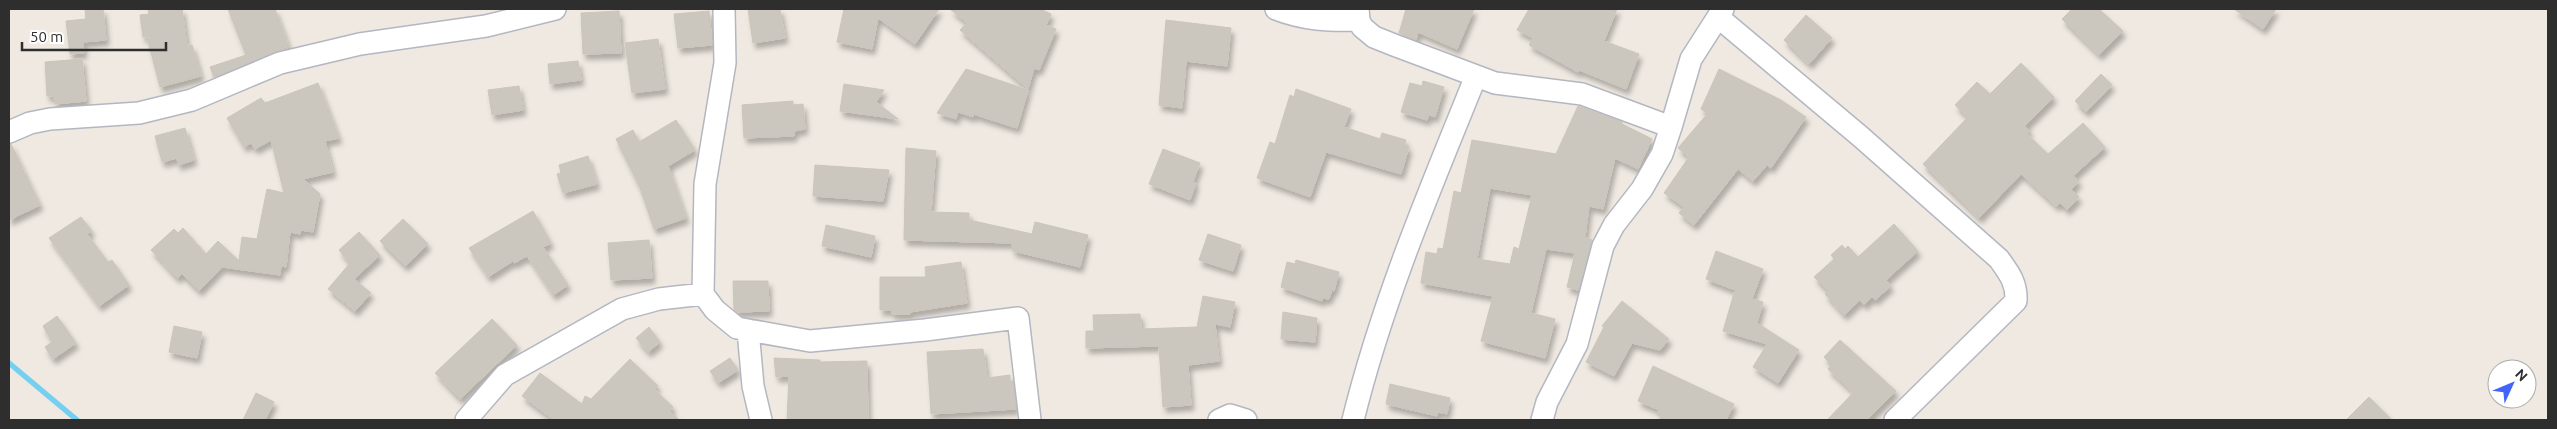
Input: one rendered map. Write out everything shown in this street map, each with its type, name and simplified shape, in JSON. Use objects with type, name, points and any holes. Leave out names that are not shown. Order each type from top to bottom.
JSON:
[{"type":"street","points":[[9,132],[30,123],[50,118],[139,113],[192,100],[280,63],[360,44],[486,26],[555,9]]},
{"type":"street","points":[[724,9],[725,63],[705,184],[703,294],[715,310],[737,328],[810,341],[925,330],[1018,318],[1030,420]]},
{"type":"street","points":[[1276,9],[1299,18],[1328,21],[1358,14],[1362,27],[1374,37],[1495,83],[1582,94],[1671,127]]},
{"type":"street","points":[[1542,420],[1547,402],[1577,344],[1603,246],[1614,225],[1642,190],[1662,154],[1691,59],[1721,13],[1998,259],[2013,279],[2017,289],[2016,301],[1894,420]]},
{"type":"street","points":[[1353,420],[1368,358],[1396,280],[1476,76]]},
{"type":"street","points":[[466,420],[505,375],[622,309],[659,299],[703,294]]},
{"type":"street","points":[[748,330],[753,386],[761,420]]},
{"type":"street","points":[[1219,420],[1230,415],[1246,420]]},
{"type":"building","points":[[85,9],[103,9],[106,40],[83,42],[84,53],[70,54],[66,21],[86,19]]},
{"type":"building","points":[[148,9],[182,9],[187,47],[192,45],[201,76],[160,87],[147,37],[143,37],[140,15],[149,14]]},
{"type":"building","points":[[228,9],[275,9],[289,47],[214,77],[210,67],[246,55]]},
{"type":"building","points":[[748,9],[780,9],[785,38],[753,43]]},
{"type":"building","points":[[844,9],[939,9],[915,44],[878,18],[872,49],[837,42]]},
{"type":"building","points":[[950,9],[1040,9],[1051,14],[1046,25],[1056,29],[1039,70],[1034,68],[1028,89],[960,30],[967,23]]},
{"type":"building","points":[[1406,9],[1474,9],[1457,49],[1418,32],[1416,40],[1399,33]]},
{"type":"building","points":[[1529,9],[1617,9],[1604,41],[1639,54],[1626,89],[1579,70],[1578,72],[1529,45],[1533,38],[1517,30]]},
{"type":"building","points":[[2072,9],[2099,9],[2123,31],[2099,55],[2062,19]]},
{"type":"building","points":[[2234,9],[2276,9],[2263,29]]},
{"type":"building","points":[[619,11],[621,53],[583,54],[581,13]]},
{"type":"building","points":[[709,11],[712,45],[678,48],[674,14]]},
{"type":"building","points":[[1806,15],[1832,38],[1809,64],[1784,40]]},
{"type":"building","points":[[1166,20],[1231,28],[1227,66],[1186,61],[1182,108],[1159,105]]},
{"type":"building","points":[[658,39],[665,89],[632,93],[625,43]]},
{"type":"building","points":[[82,59],[86,101],[55,104],[54,96],[47,96],[45,62]]},
{"type":"building","points":[[578,61],[581,80],[550,84],[548,64]]},
{"type":"building","points":[[2021,63],[2054,97],[2025,126],[2030,131],[2027,134],[2048,154],[2083,123],[2105,147],[2073,176],[2079,181],[2071,190],[2079,197],[2067,210],[2060,203],[2056,206],[2021,174],[1979,218],[1923,164],[1968,117],[1955,105],[1977,82],[1990,94]]},
{"type":"building","points":[[966,69],[1028,90],[1017,128],[973,114],[973,117],[958,112],[956,119],[937,113]]},
{"type":"building","points":[[1719,69],[1781,100],[1806,117],[1771,168],[1767,165],[1753,181],[1738,169],[1694,225],[1679,213],[1684,207],[1664,193],[1689,157],[1678,148],[1708,113],[1701,109]]},
{"type":"building","points":[[2101,74],[2112,85],[2086,112],[2075,101]]},
{"type":"building","points":[[1423,81],[1444,87],[1435,117],[1429,115],[1427,120],[1401,112],[1410,83],[1422,86]]},
{"type":"building","points":[[318,83],[339,138],[325,141],[333,172],[303,179],[320,194],[313,232],[301,230],[300,234],[290,232],[286,267],[281,266],[280,275],[222,267],[199,291],[182,274],[177,278],[151,250],[174,229],[178,233],[183,228],[206,254],[218,241],[239,261],[242,237],[257,239],[267,189],[284,193],[271,140],[255,149],[251,143],[244,147],[227,118],[261,98],[265,103]]},
{"type":"building","points":[[844,84],[884,90],[876,102],[898,119],[840,111]]},
{"type":"building","points":[[519,86],[523,110],[492,115],[488,90]]},
{"type":"building","points":[[1296,89],[1351,109],[1344,127],[1380,139],[1382,133],[1406,140],[1404,146],[1409,147],[1401,174],[1326,152],[1310,197],[1257,178],[1270,142],[1275,144],[1290,95],[1294,97]]},
{"type":"building","points":[[793,101],[793,105],[803,104],[805,129],[794,131],[794,136],[744,138],[742,105]]},
{"type":"building","points":[[1578,106],[1622,122],[1622,124],[1652,139],[1638,169],[1615,158],[1603,209],[1589,206],[1585,237],[1592,240],[1578,290],[1567,287],[1575,253],[1546,249],[1531,313],[1555,319],[1545,358],[1481,341],[1493,296],[1421,283],[1426,252],[1437,254],[1438,248],[1443,249],[1454,191],[1461,193],[1472,140],[1556,154]],"holes":[[[1490,188],[1532,195],[1519,249],[1514,247],[1510,264],[1477,259]]]},
{"type":"building","points":[[676,120],[695,150],[668,166],[686,218],[654,229],[640,188],[616,139],[633,130],[639,142]]},
{"type":"building","points":[[185,128],[194,160],[178,165],[177,158],[162,162],[155,136]]},
{"type":"building","points":[[9,144],[11,144],[40,205],[9,220]]},
{"type":"building","points":[[906,148],[936,151],[931,212],[969,213],[969,220],[1032,234],[1035,222],[1088,235],[1080,267],[1013,251],[1012,243],[904,240]]},
{"type":"building","points":[[1163,149],[1200,163],[1193,182],[1196,183],[1190,200],[1149,184]]},
{"type":"building","points":[[588,156],[597,184],[563,193],[557,174],[561,173],[559,165]]},
{"type":"building","points":[[815,165],[889,170],[883,201],[813,196]]},
{"type":"building","points":[[533,211],[551,243],[543,247],[568,285],[553,295],[527,256],[514,263],[513,261],[488,277],[469,248]]},
{"type":"building","points":[[81,217],[92,231],[87,234],[108,262],[112,260],[129,285],[99,306],[49,238]]},
{"type":"building","points":[[403,219],[428,244],[405,266],[380,241]]},
{"type":"building","points":[[1894,224],[1918,251],[1886,280],[1891,286],[1875,300],[1872,297],[1864,305],[1860,300],[1844,315],[1825,294],[1828,291],[1814,277],[1834,259],[1831,255],[1842,245],[1845,249],[1848,246],[1858,257]]},
{"type":"building","points":[[826,225],[875,236],[871,257],[822,246]]},
{"type":"building","points":[[359,232],[380,255],[354,279],[371,293],[355,311],[328,289],[350,263],[339,250]]},
{"type":"building","points":[[1208,234],[1241,245],[1233,271],[1199,260]]},
{"type":"building","points":[[649,240],[652,278],[611,280],[608,243]]},
{"type":"building","points":[[1716,251],[1763,269],[1752,299],[1763,302],[1757,323],[1799,350],[1778,383],[1753,367],[1767,344],[1723,331],[1735,290],[1706,279]]},
{"type":"building","points":[[1296,260],[1339,272],[1334,291],[1332,290],[1329,299],[1323,298],[1322,301],[1281,287],[1287,262],[1295,264]]},
{"type":"building","points":[[961,262],[967,303],[910,312],[910,314],[892,314],[892,310],[880,310],[880,277],[926,277],[925,267]]},
{"type":"building","points":[[733,281],[768,281],[769,311],[737,312],[734,309]]},
{"type":"building","points":[[1203,296],[1235,302],[1230,327],[1215,324],[1219,361],[1188,365],[1191,405],[1163,407],[1159,346],[1086,348],[1086,331],[1094,331],[1093,315],[1140,314],[1141,329],[1197,327]]},
{"type":"building","points":[[1622,301],[1669,339],[1660,350],[1632,343],[1614,376],[1586,362],[1604,327],[1602,326]]},
{"type":"building","points":[[1283,312],[1317,318],[1315,342],[1281,339]]},
{"type":"building","points":[[57,316],[76,343],[53,359],[45,347],[52,342],[43,326]]},
{"type":"building","points":[[492,319],[517,345],[460,399],[435,373]]},
{"type":"building","points":[[174,326],[202,332],[197,358],[169,352]]},
{"type":"building","points":[[649,327],[660,342],[648,352],[636,338]]},
{"type":"building","points":[[1840,340],[1896,391],[1867,420],[1827,420],[1852,394],[1852,391],[1828,369],[1832,365],[1824,357]]},
{"type":"building","points":[[983,349],[987,378],[1010,375],[1010,382],[1013,381],[1016,409],[931,414],[927,352]]},
{"type":"building","points":[[730,358],[738,370],[718,383],[710,371]]},
{"type":"building","points":[[774,358],[820,360],[820,362],[867,361],[868,419],[787,420],[789,376],[776,377]]},
{"type":"building","points":[[630,359],[658,386],[654,389],[673,407],[670,411],[679,420],[554,420],[522,396],[540,373],[582,404],[585,396],[591,399]]},
{"type":"building","points":[[1653,366],[1734,404],[1726,420],[1669,420],[1657,415],[1659,410],[1638,401]]},
{"type":"building","points":[[1390,384],[1450,398],[1447,414],[1438,412],[1437,416],[1386,404]]},
{"type":"building","points":[[256,393],[274,402],[265,420],[243,420]]},
{"type":"building","points":[[2369,397],[2392,420],[2346,420]]},
{"type":"waterway","points":[[9,363],[77,420]]}]
